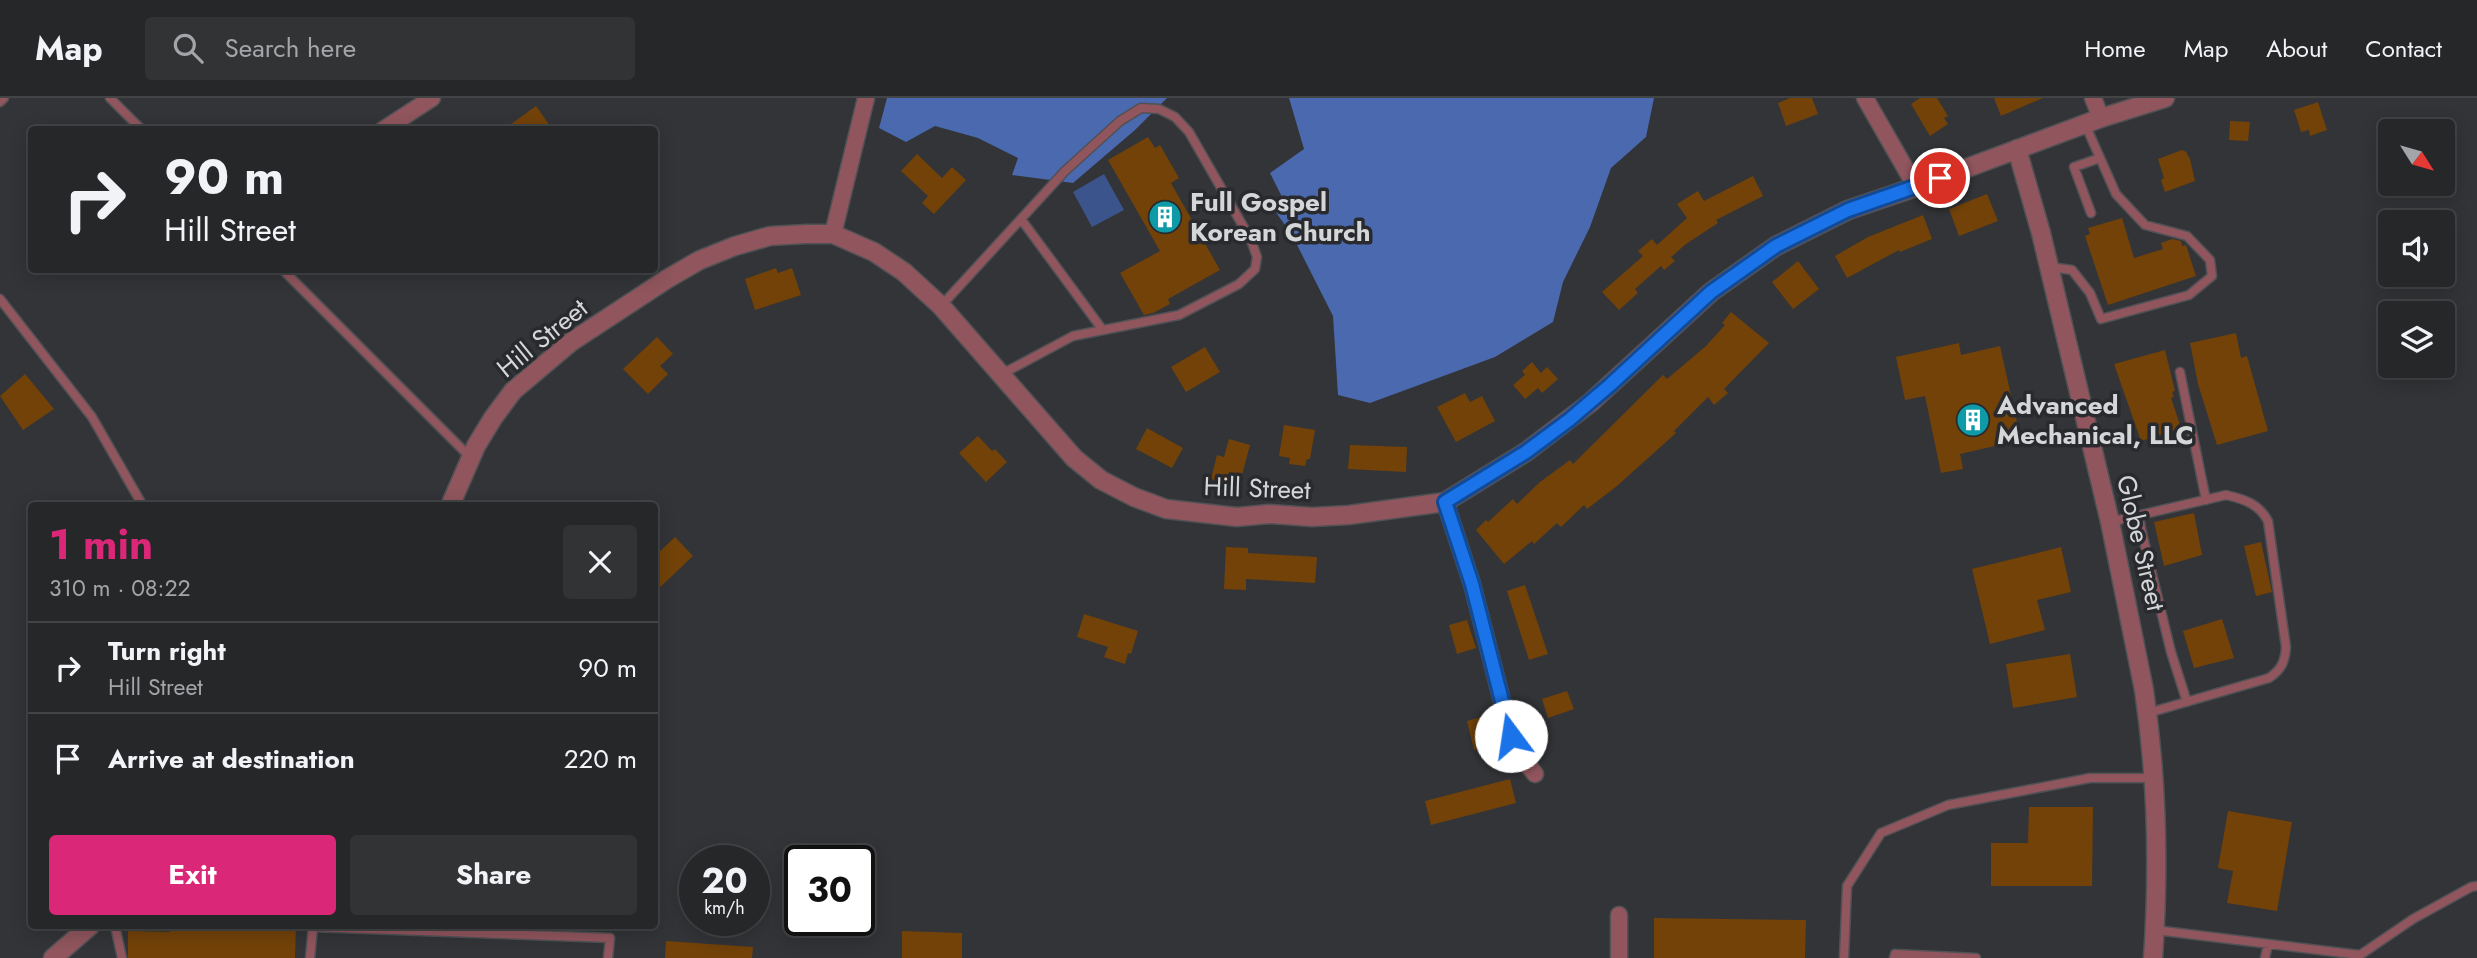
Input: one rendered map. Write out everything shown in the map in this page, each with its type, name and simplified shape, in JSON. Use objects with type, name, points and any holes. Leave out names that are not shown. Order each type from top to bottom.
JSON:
[{"type":"street","points":[[389,126],[432,98]]},
{"type":"street","points":[[833,234],[866,98]]},
{"type":"street","points":[[1864,98],[1916,187]]},
{"type":"street","points":[[2092,98],[2093,121]]},
{"type":"street","name":"Hill Street","points":[[452,502],[470,457],[513,391],[572,342],[700,260],[771,236],[833,234],[874,252],[904,272],[941,306],[1074,458],[1101,480],[1134,497],[1166,509],[1237,517],[1269,514],[1312,517],[1349,515],[1445,502],[1526,452],[1579,412],[1711,292],[1776,246],[1848,210],[2093,121],[2165,98]]},
{"type":"street","name":"Globe Street","points":[[2017,149],[2031,193],[2110,522],[2134,630],[2148,713],[2155,842],[2155,930],[2152,958]]},
{"type":"street","points":[[1445,502],[1472,584],[1511,736],[1518,752],[1535,774]]},
{"type":"street","points":[[1619,915],[1619,958]]},
{"type":"street","points":[[53,958],[87,929]]},
{"type":"lane","points":[[0,102],[4,98]]},
{"type":"lane","points":[[110,98],[138,126]]},
{"type":"lane","points":[[941,306],[1065,171],[1120,121],[1141,108],[1159,109],[1175,117],[1189,132],[1251,240],[1257,257],[1255,269],[1239,284],[1179,315],[1073,336],[1000,375]]},
{"type":"lane","points":[[2048,267],[2072,270],[2090,293],[2101,319],[2189,295],[2213,276],[2210,260],[2187,236],[2145,225],[2116,194],[2100,158],[2093,121]]},
{"type":"lane","points":[[2091,213],[2074,167],[2100,158]]},
{"type":"lane","points":[[1021,219],[1102,329]]},
{"type":"lane","points":[[286,273],[470,457]]},
{"type":"lane","points":[[0,299],[92,417],[141,502]]},
{"type":"lane","points":[[2180,372],[2206,500]]},
{"type":"lane","points":[[2110,522],[2226,495],[2245,499],[2263,513],[2270,534],[2286,647],[2280,670],[2269,678],[2148,713]]},
{"type":"lane","points":[[2139,515],[2171,652],[2187,702]]},
{"type":"lane","points":[[1844,958],[1847,886],[1881,833],[1948,805],[2090,778],[2152,778]]},
{"type":"lane","points":[[2155,930],[2360,957],[2413,919],[2477,886]]},
{"type":"lane","points":[[117,929],[122,958]]},
{"type":"lane","points":[[310,958],[313,929]]},
{"type":"lane","points":[[367,929],[610,938],[608,958]]},
{"type":"lane","points":[[2265,958],[2268,944]]},
{"type":"lane","points":[[1894,958],[1895,954],[1976,958]]},
{"type":"shaded area","points":[[887,98],[1167,98],[1135,130],[1073,183],[1012,175],[1018,158],[978,138],[935,126],[906,142],[879,128]]},
{"type":"shaded area","points":[[1289,98],[1654,98],[1646,137],[1611,168],[1590,227],[1563,282],[1553,322],[1495,357],[1370,403],[1338,395],[1333,316],[1292,235],[1275,211],[1283,199],[1270,173],[1304,149]]},
{"type":"shaded area","points":[[1104,174],[1124,210],[1092,227],[1073,192]]},
{"type":"building","points":[[1790,98],[1812,98],[1818,114],[1786,126],[1778,103]]},
{"type":"building","points":[[1920,98],[1937,98],[1948,116],[1944,118],[1948,124],[1930,136],[1911,104]]},
{"type":"building","points":[[1994,98],[2043,98],[2001,116]]},
{"type":"building","points":[[2318,102],[2327,130],[2310,136],[2309,130],[2301,132],[2294,110]]},
{"type":"building","points":[[536,106],[550,126],[508,126]]},
{"type":"building","points":[[2230,121],[2250,122],[2248,141],[2229,140]]},
{"type":"building","name":"Full Gospel Korean Church","points":[[1148,137],[1155,148],[1160,145],[1179,178],[1171,183],[1220,270],[1168,299],[1170,304],[1144,315],[1120,273],[1160,251],[1108,160]]},
{"type":"building","points":[[2182,150],[2190,159],[2195,181],[2165,192],[2158,159]]},
{"type":"building","points":[[917,154],[942,178],[952,167],[966,180],[934,214],[922,203],[928,196],[901,171]]},
{"type":"building","points":[[1753,176],[1763,196],[1716,220],[1718,223],[1671,257],[1675,261],[1664,270],[1661,266],[1635,289],[1638,293],[1619,310],[1602,292],[1643,256],[1638,251],[1652,239],[1657,245],[1687,218],[1677,204],[1698,191],[1704,201]]},
{"type":"building","points":[[1987,194],[1998,221],[1959,236],[1949,209]]},
{"type":"building","points":[[1923,215],[1932,239],[1900,252],[1899,250],[1847,278],[1835,256],[1868,237]]},
{"type":"building","points":[[2122,218],[2134,258],[2163,249],[2161,243],[2172,239],[2181,241],[2182,246],[2186,245],[2196,276],[2108,305],[2085,236],[2090,234],[2088,228]]},
{"type":"building","points":[[1798,261],[1819,289],[1793,309],[1772,282]]},
{"type":"building","points":[[776,268],[778,273],[792,268],[801,295],[755,310],[745,279]]},
{"type":"building","points":[[1731,312],[1769,343],[1724,389],[1728,393],[1714,405],[1708,397],[1674,431],[1676,433],[1617,486],[1587,509],[1584,505],[1561,527],[1557,523],[1534,544],[1532,541],[1504,564],[1476,530],[1513,499],[1517,504],[1540,482],[1570,460],[1573,464],[1663,375],[1667,379],[1706,346],[1725,325],[1722,323]]},
{"type":"building","points":[[2236,333],[2241,358],[2247,356],[2268,431],[2217,445],[2198,384],[2190,343]]},
{"type":"building","points":[[657,337],[673,354],[660,366],[668,374],[648,394],[623,369]]},
{"type":"building","name":"Advanced Mechanical, LLC","points":[[1959,343],[1961,355],[2000,346],[2021,440],[1960,454],[1963,469],[1941,473],[1925,396],[1905,400],[1896,357]]},
{"type":"building","points":[[1205,347],[1220,372],[1186,392],[1171,367]]},
{"type":"building","points":[[2165,350],[2175,391],[2172,392],[2174,397],[2171,398],[2181,428],[2141,441],[2114,364]]},
{"type":"building","points":[[1532,362],[1541,373],[1547,367],[1558,379],[1542,393],[1538,388],[1525,399],[1513,385],[1525,375],[1522,371]]},
{"type":"building","points":[[25,374],[54,409],[23,430],[0,396]]},
{"type":"building","points":[[1465,393],[1470,402],[1482,396],[1495,421],[1456,442],[1437,407]]},
{"type":"building","points":[[1284,425],[1315,430],[1310,459],[1307,459],[1305,466],[1289,464],[1290,458],[1279,456]]},
{"type":"building","points":[[1147,428],[1183,448],[1172,468],[1136,449]]},
{"type":"building","points":[[978,436],[1007,462],[986,482],[959,453]]},
{"type":"building","points":[[1229,439],[1250,445],[1239,486],[1211,479],[1217,455],[1224,457]]},
{"type":"building","points":[[1350,445],[1407,447],[1406,472],[1348,469]]},
{"type":"building","points":[[2194,513],[2202,555],[2164,566],[2154,522]]},
{"type":"building","points":[[675,537],[693,556],[658,589],[658,553]]},
{"type":"building","points":[[2261,542],[2272,592],[2256,596],[2244,546]]},
{"type":"building","points":[[1226,547],[1248,548],[1248,553],[1317,557],[1315,583],[1246,579],[1246,590],[1224,589]]},
{"type":"building","points":[[2061,547],[2071,592],[2037,600],[2045,630],[1990,644],[1972,569]]},
{"type":"building","points":[[1525,585],[1548,654],[1529,660],[1507,591]]},
{"type":"building","points":[[1084,614],[1138,631],[1125,664],[1104,657],[1108,647],[1077,637]]},
{"type":"building","points":[[2222,619],[2234,658],[2194,668],[2183,631]]},
{"type":"building","points":[[1467,620],[1476,648],[1457,654],[1449,625]]},
{"type":"building","points":[[2070,654],[2077,697],[2013,708],[2006,664]]},
{"type":"building","points":[[1567,691],[1574,709],[1548,718],[1542,699]]},
{"type":"building","points":[[1485,716],[1492,746],[1474,750],[1467,721]]},
{"type":"building","points":[[1510,779],[1516,803],[1431,825],[1425,801]]},
{"type":"building","points":[[2029,807],[2093,807],[2092,886],[1991,886],[1991,843],[2028,843]]},
{"type":"building","points":[[2228,811],[2292,822],[2277,911],[2227,903],[2233,871],[2218,868]]},
{"type":"building","points":[[1654,918],[1806,920],[1805,958],[1654,958]]},
{"type":"building","points":[[170,929],[296,929],[295,958],[128,958],[128,931],[170,932]]},
{"type":"building","points":[[902,931],[962,933],[962,958],[902,958]]},
{"type":"building","points":[[666,941],[753,947],[752,958],[665,958]]},
{"type":"place","name":"Full Gospel Korean Church","points":[[1165,217]]},
{"type":"place","name":"Advanced Mechanical, LLC","points":[[1973,420]]},
{"type":"route","points":[[1511,736],[1472,584],[1445,502],[1493,474],[1569,420],[1711,292],[1776,246],[1848,210],[1940,178]]}]
